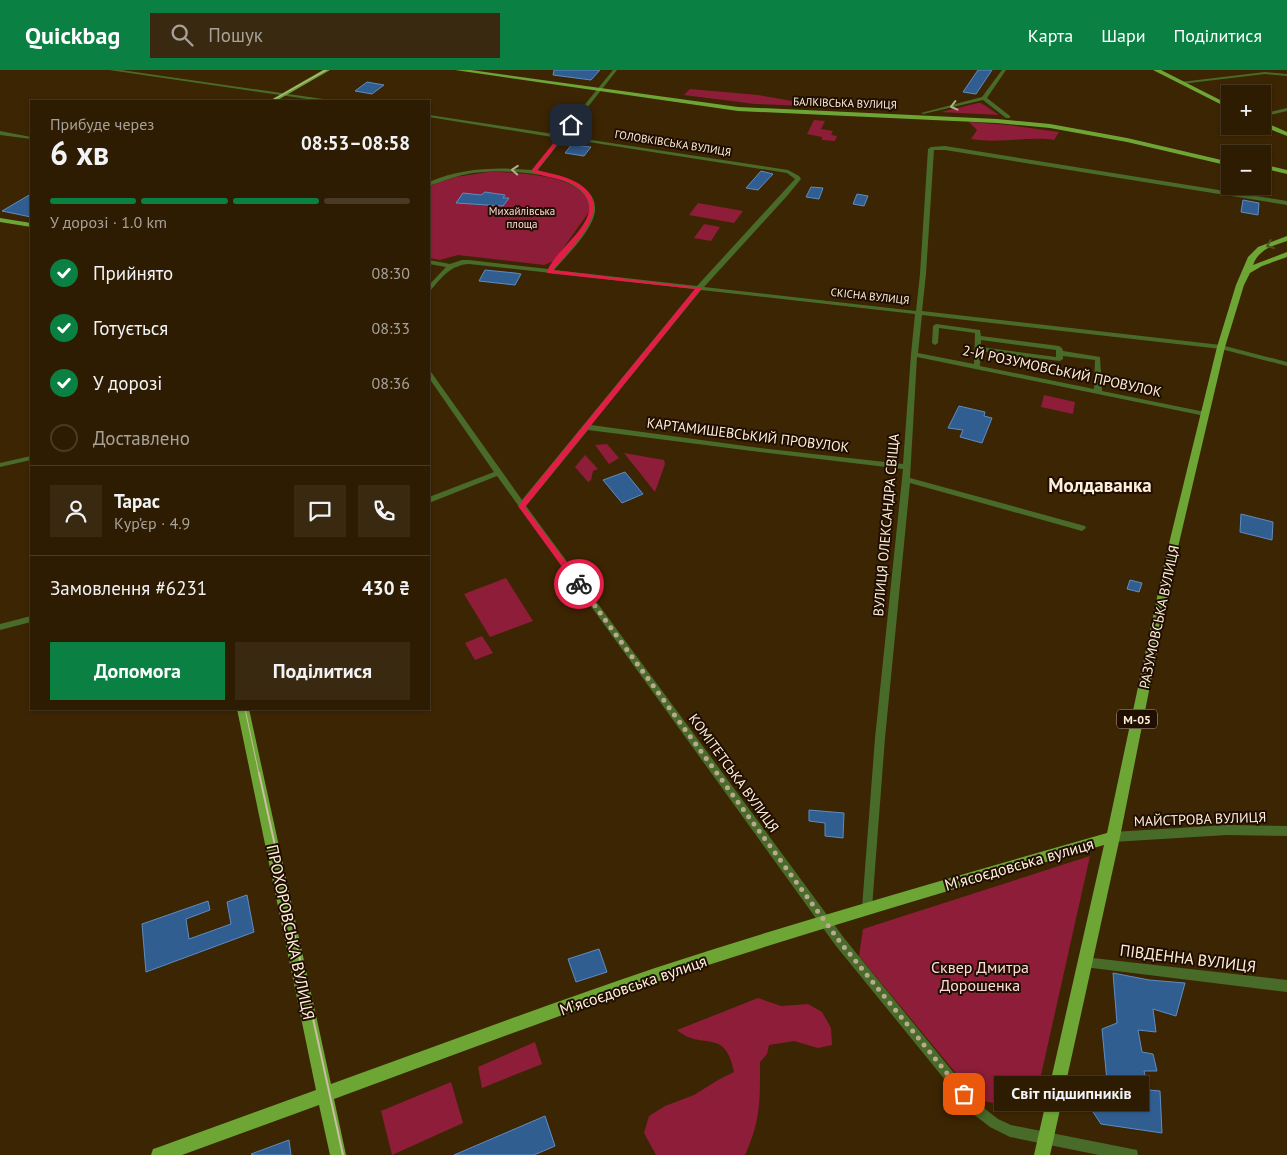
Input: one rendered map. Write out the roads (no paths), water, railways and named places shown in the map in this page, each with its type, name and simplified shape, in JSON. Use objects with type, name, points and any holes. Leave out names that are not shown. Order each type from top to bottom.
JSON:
[{"type":"main road","points":[[274,100],[327,70]]},
{"type":"main road","name":"БАЛКІВСЬКА ВУЛИЦЯ","points":[[458,70],[600,87],[702,105],[765,111],[988,121],[1050,126],[1127,140],[1221,162]]},
{"type":"main road","name":"БАЛКІВСЬКА ВУЛИЦЯ","points":[[486,70],[686,99],[748,105],[1008,117],[1050,121],[1107,130],[1221,156]]},
{"type":"main road","points":[[1156,70],[1221,103]]},
{"type":"main road","points":[[1271,127],[1287,134]]},
{"type":"main road","points":[[1271,168],[1287,172]]},
{"type":"main road","points":[[1271,174],[1287,178]]},
{"type":"main road","points":[[0,220],[30,225]]},
{"type":"main road","name":"РАЗУМОВСЬКА ВУЛИЦЯ","points":[[1043,1147],[1114,837],[1170,560],[1221,347],[1240,285],[1247,272],[1249,260],[1253,253],[1287,238]]},
{"type":"main road","points":[[1247,272],[1259,264],[1287,254]]},
{"type":"main road","name":"ПРОХОРОВСЬКА ВУЛИЦЯ","points":[[243,710],[338,1155]]},
{"type":"main road","name":"Мʼясоєдовська вулиця","points":[[160,1155],[654,976],[867,908],[1114,837]]},
{"type":"street","points":[[111,70],[323,100]]},
{"type":"street","points":[[534,171],[615,70]]},
{"type":"street","points":[[923,113],[984,98],[1004,70]]},
{"type":"street","points":[[1181,83],[1265,73],[1287,75]]},
{"type":"street","points":[[984,98],[1008,117]]},
{"type":"street","points":[[1271,113],[1287,108]]},
{"type":"street","name":"ГОЛОВКІВСЬКА ВУЛИЦЯ","points":[[430,116],[796,174],[798,179],[699,288]]},
{"type":"street","points":[[0,133],[30,138]]},
{"type":"street","points":[[934,148],[952,149],[1287,203]]},
{"type":"street","name":"ВУЛИЦЯ ОЛЕКСАНДРА СВІЩА","points":[[867,908],[880,738],[906,479],[914,354],[923,274],[930,151],[934,148]]},
{"type":"street","points":[[430,184],[450,176],[482,170],[508,169],[534,171],[577,184],[591,202],[592,213],[587,224],[549,272]]},
{"type":"street","points":[[430,262],[449,266],[430,288]]},
{"type":"street","name":"CКІСНА ВУЛИЦЯ","points":[[449,266],[459,262],[1221,347],[1287,364]]},
{"type":"street","points":[[522,506],[699,288]]},
{"type":"street","points":[[935,343],[936,326],[978,331],[977,366]]},
{"type":"street","points":[[978,338],[1059,348],[1060,359],[978,349]]},
{"type":"street","points":[[1059,353],[1098,358],[1098,391]]},
{"type":"street","name":"2-Й РОЗУМОВСЬКИЙ ПРОВУЛОК","points":[[914,354],[1206,414]]},
{"type":"street","name":"КОМІТЕТСЬКА ВУЛИЦЯ","points":[[430,374],[498,473],[824,921]]},
{"type":"street","name":"КАРТАМИШЕВСЬКИЙ ПРОВУЛОК","points":[[586,427],[906,467]]},
{"type":"street","points":[[0,465],[30,458]]},
{"type":"street","points":[[430,500],[498,473]]},
{"type":"street","points":[[906,479],[1082,528]]},
{"type":"street","points":[[0,627],[30,619]]},
{"type":"street","name":"МАЙСТРОВА ВУЛИЦЯ","points":[[1114,837],[1197,831],[1287,831]]},
{"type":"street","points":[[824,921],[976,1109],[994,1123],[1043,1147],[1132,1155]]},
{"type":"street","name":"ПІВДЕННА ВУЛИЦЯ","points":[[1084,962],[1287,986]]},
{"type":"tram line","points":[[273,100],[326,70]]},
{"type":"tram line","points":[[245,710],[259,774]]},
{"type":"tram line","points":[[259,773],[343,1155]]},
{"type":"place","name":"Світ підшипників","points":[[964,1094]]},
{"type":"district","name":"Молдаванка","points":[[1100,485]]},
{"type":"park label","name":"Михайлівська площа","points":[[522,217]]},
{"type":"park label","name":"Сквер Дмитра Дорошенка","points":[[980,976]]}]
